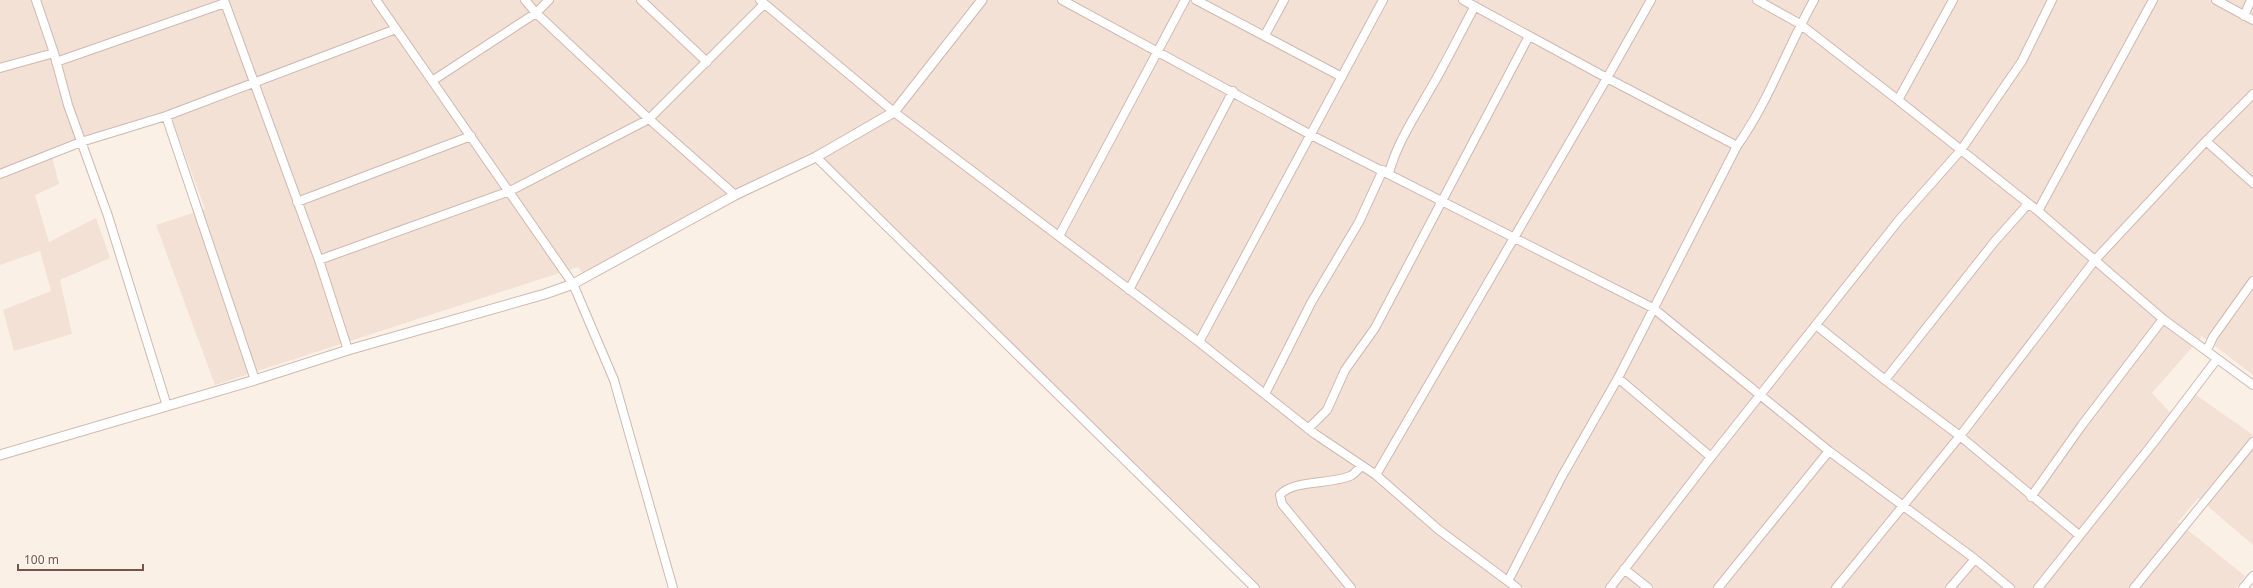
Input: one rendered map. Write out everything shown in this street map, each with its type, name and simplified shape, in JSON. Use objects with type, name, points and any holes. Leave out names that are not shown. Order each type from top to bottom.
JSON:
[{"type":"street","points":[[37,0],[81,142],[108,216],[167,406]]},
{"type":"street","points":[[376,0],[510,191],[573,284],[614,380],[673,588]]},
{"type":"street","points":[[525,0],[536,13],[649,119],[735,195]]},
{"type":"street","points":[[432,81],[536,13],[549,0]]},
{"type":"street","points":[[641,0],[707,62]]},
{"type":"street","points":[[1062,0],[1159,51],[1312,135],[1653,308],[1760,397],[1829,451],[1975,559],[2010,588]]},
{"type":"street","points":[[1059,236],[1185,0]]},
{"type":"street","points":[[1196,0],[1265,35],[1342,77]]},
{"type":"street","points":[[1265,35],[1284,0]]},
{"type":"street","points":[[1199,342],[1312,135],[1383,0]]},
{"type":"street","points":[[1464,0],[1607,78],[1737,146]]},
{"type":"street","points":[[1376,475],[1607,78],[1650,0]]},
{"type":"street","points":[[1757,0],[1800,24],[1898,100],[2038,211],[2163,319],[2253,385]]},
{"type":"street","points":[[1508,581],[1561,478],[1618,378],[1737,146],[1751,126],[1800,24],[1814,0]]},
{"type":"street","points":[[1898,100],[1953,0]]},
{"type":"street","points":[[1610,588],[1711,457],[1899,220],[1961,150],[2022,61],[2052,0]]},
{"type":"street","points":[[2038,211],[2153,0]]},
{"type":"street","points":[[2216,0],[2253,20]]},
{"type":"street","points":[[2244,16],[2251,0]]},
{"type":"street","points":[[0,455],[255,380],[348,350],[545,294],[573,284],[735,195],[816,157],[894,112],[979,1]]},
{"type":"street","points":[[56,62],[224,2],[319,260],[348,350]]},
{"type":"street","points":[[319,260],[510,191],[649,119],[707,62],[762,2],[894,112],[1199,342],[1308,429],[1361,467],[1376,475],[1439,530],[1516,588]]},
{"type":"street","points":[[1265,394],[1311,303],[1359,222],[1394,156],[1407,126],[1428,93],[1475,6]]},
{"type":"street","points":[[0,174],[81,142],[166,116],[396,29]]},
{"type":"street","points":[[1308,429],[1327,410],[1345,370],[1375,328],[1529,36]]},
{"type":"street","points":[[0,68],[54,53]]},
{"type":"street","points":[[1129,290],[1233,91]]},
{"type":"street","points":[[1836,588],[1960,436],[2095,260],[2206,141],[2253,94]]},
{"type":"street","points":[[166,116],[255,380]]},
{"type":"street","points":[[298,202],[471,136]]},
{"type":"street","points":[[2206,141],[2253,183]]},
{"type":"street","points":[[816,157],[1255,588]]},
{"type":"street","points":[[1884,380],[1995,241],[2028,204]]},
{"type":"street","points":[[2207,350],[2213,337],[2253,280]]},
{"type":"street","points":[[2031,497],[2082,425],[2163,319]]},
{"type":"street","points":[[1816,325],[1884,380],[1960,436],[2031,497],[2079,535]]},
{"type":"street","points":[[2038,588],[2154,442],[2217,359]]},
{"type":"street","points":[[1618,378],[1711,457]]},
{"type":"street","points":[[2134,588],[2253,442]]},
{"type":"street","points":[[1718,588],[1829,451]]},
{"type":"street","points":[[1351,588],[1286,510],[1282,504],[1280,496],[1283,491],[1351,476],[1361,467]]},
{"type":"street","points":[[1950,588],[1975,559]]},
{"type":"street","points":[[1624,569],[1648,588]]},
{"type":"street","points":[[2243,588],[2253,576]]},
{"type":"shaded area","points":[[0,0],[2253,0],[2253,375],[2202,336],[2152,393],[2177,420],[2196,395],[2253,435],[2253,545],[2198,498],[2178,522],[2245,576],[2236,588],[1250,588],[1029,374],[817,160],[588,280],[578,267],[215,385],[156,225],[205,209],[169,111],[50,149],[59,184],[35,195],[49,242],[96,218],[110,258],[60,280],[72,334],[14,351],[3,310],[51,291],[40,251],[0,265]]}]
